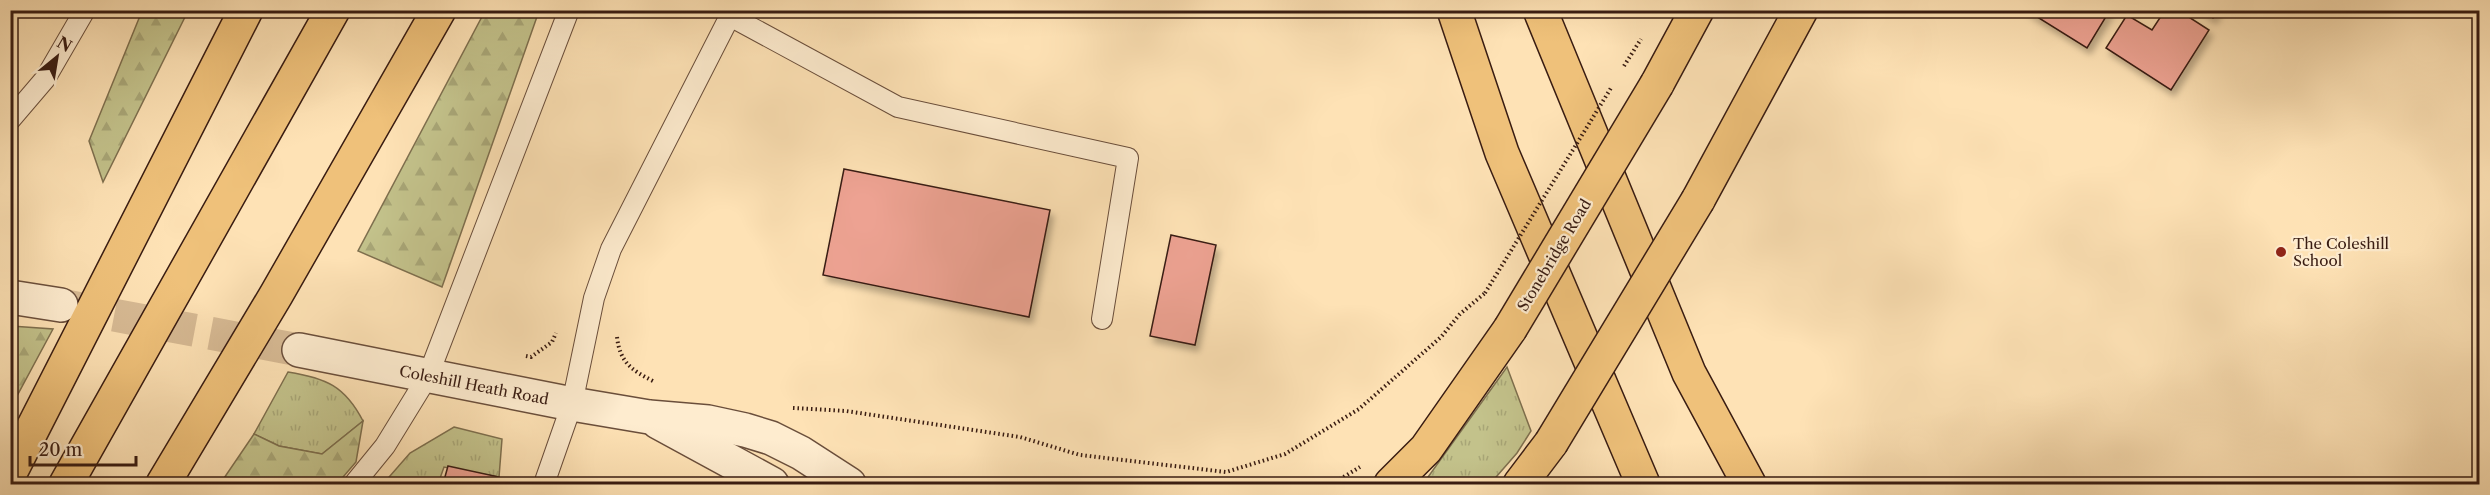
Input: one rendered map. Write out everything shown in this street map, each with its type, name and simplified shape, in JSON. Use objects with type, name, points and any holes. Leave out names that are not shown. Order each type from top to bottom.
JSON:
[{"type":"highway","points":[[10,473],[246,10]]},
{"type":"highway","points":[[66,484],[333,10]]},
{"type":"highway","points":[[163,484],[276,295],[439,10]]},
{"type":"highway","points":[[1454,10],[1502,153],[1644,484]]},
{"type":"highway","points":[[1540,10],[1689,373],[1749,484]]},
{"type":"highway","name":"Stonebridge Road","points":[[1391,484],[1426,449],[1510,329],[1657,84],[1697,10]]},
{"type":"highway","points":[[1520,484],[1551,443],[1698,200],[1802,10]]},
{"type":"street","points":[[10,297],[61,305]]},
{"type":"street","name":"Coleshill Heath Road","points":[[299,350],[572,404],[649,417],[708,422],[771,438],[849,484]]},
{"type":"street","name":"Coleshill Heath Road","points":[[649,417],[772,484]]},
{"type":"lane","points":[[10,120],[45,79],[85,10]]},
{"type":"lane","points":[[354,484],[385,446],[428,376],[569,10]]},
{"type":"lane","points":[[1555,10],[1559,57]]},
{"type":"lane","points":[[544,484],[572,404],[594,298],[611,249],[732,13],[898,107],[1128,158],[1102,319]]},
{"type":"path","points":[[1622,69],[1641,39]]},
{"type":"path","points":[[789,408],[846,411],[1020,437],[1080,455],[1226,472],[1284,454],[1359,409],[1441,337],[1461,314],[1485,293],[1616,79]]},
{"type":"green space","points":[[142,11],[188,11],[103,182],[89,141]]},
{"type":"green space","points":[[485,11],[539,11],[442,287],[358,251]]},
{"type":"green space","points":[[10,326],[53,329],[11,407]]},
{"type":"green space","points":[[1507,367],[1531,431],[1517,453],[1490,484],[1423,484]]},
{"type":"green space","points":[[288,372],[313,377],[333,386],[349,399],[363,421],[322,454],[279,446],[254,434]]},
{"type":"green space","points":[[363,421],[356,462],[337,484],[220,484],[254,434],[279,446],[322,454]]},
{"type":"green space","points":[[454,427],[502,439],[499,477],[444,467],[438,484],[383,484],[410,453]]},
{"type":"building","points":[[2026,10],[2110,10],[2087,48]]},
{"type":"building","points":[[2165,10],[2178,10],[2209,30],[2171,90],[2106,48],[2127,15],[2152,30]]},
{"type":"building","points":[[2201,10],[2218,10],[2213,18]]},
{"type":"building","points":[[844,169],[1050,210],[1029,317],[823,275]]},
{"type":"building","points":[[1171,235],[1216,245],[1195,345],[1150,336]]},
{"type":"building","points":[[448,466],[499,477],[497,484],[443,484]]},
{"type":"tunnel","points":[[66,306],[299,350]]},
{"type":"place","name":"The Coleshill School","points":[[2281,252]]}]
